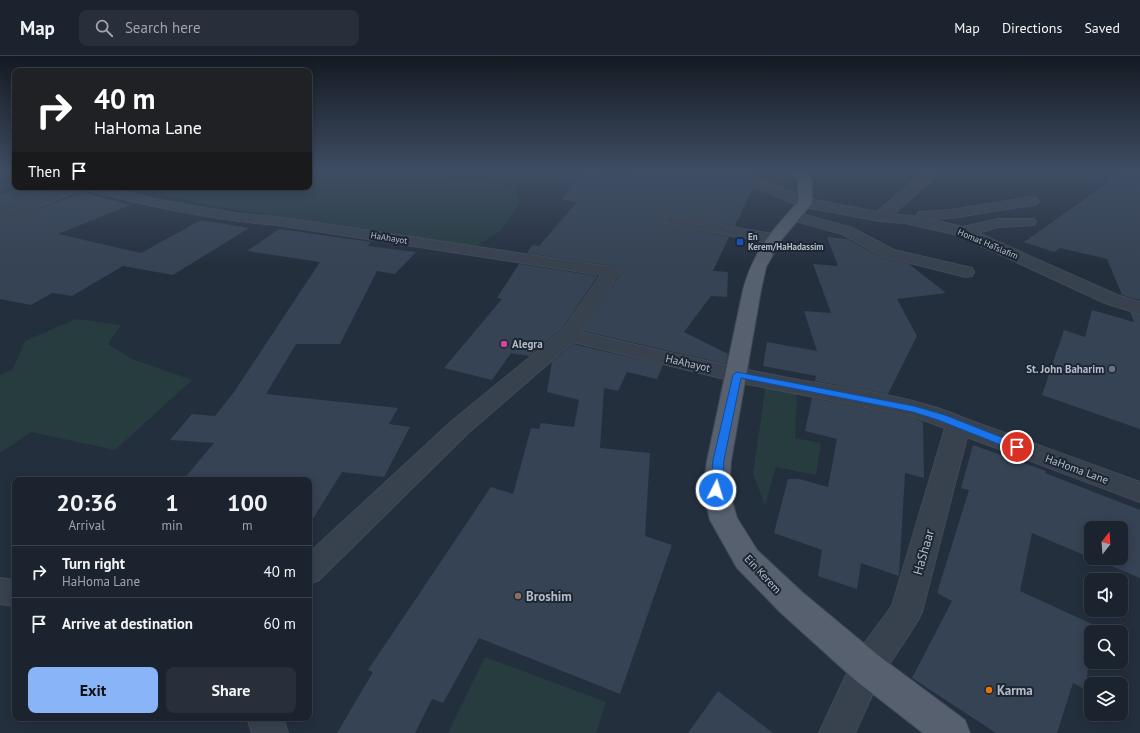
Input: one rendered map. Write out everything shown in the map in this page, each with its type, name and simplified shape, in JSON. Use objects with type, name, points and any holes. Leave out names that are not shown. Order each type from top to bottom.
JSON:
[{"type":"main road","name":"Ein Kerem","points":[[805,204],[773,239],[758,267],[719,460],[716,490],[724,520],[747,559],[791,602],[867,668],[952,733]]},
{"type":"street","points":[[0,218],[40,203]]},
{"type":"street","name":"HaAhayot","points":[[155,203],[240,218],[277,221],[612,272],[569,335],[460,427],[312,568]]},
{"type":"street","name":"Homat HaTslafim","points":[[802,203],[880,217],[905,219],[964,232],[1111,299],[1140,308]]},
{"type":"street","points":[[880,217],[897,203]]},
{"type":"street","points":[[905,219],[918,215],[951,214],[1022,203]]},
{"type":"street","points":[[794,216],[847,231],[888,253],[966,272]]},
{"type":"street","points":[[671,220],[773,239]]},
{"type":"street","points":[[964,232],[998,223],[1029,222]]},
{"type":"street","name":"HaAhayot","points":[[569,335],[737,375]]},
{"type":"street","name":"HaHoma Lane","points":[[737,375],[914,409],[941,417],[958,426],[1140,492]]},
{"type":"street","name":"HaShaar","points":[[837,733],[867,668],[906,612],[958,426]]},
{"type":"street","points":[[0,591],[12,593]]},
{"type":"street","points":[[266,721],[270,733]]},
{"type":"green space","points":[[0,203],[29,203],[0,213]]},
{"type":"green space","points":[[199,203],[520,203],[501,230],[475,247]]},
{"type":"green space","points":[[76,319],[121,325],[108,344],[132,359],[192,380],[115,450],[31,432],[0,453],[0,375],[13,369],[25,341]]},
{"type":"green space","points":[[766,383],[797,391],[795,438],[821,443],[816,475],[776,467],[765,505],[753,474]]},
{"type":"green space","points":[[485,657],[606,702],[596,733],[448,733]]},
{"type":"building","points":[[0,203],[21,203],[0,211]]},
{"type":"building","points":[[55,203],[121,203],[130,205],[58,234],[141,253],[201,220],[249,228],[173,275],[123,266],[72,296],[52,293],[31,305],[0,299],[0,223]]},
{"type":"building","points":[[576,203],[746,203],[735,226],[671,215],[666,216],[663,219],[666,224],[729,237],[713,271],[728,272],[727,297],[711,296],[684,332],[728,354],[726,364],[583,331],[621,273],[619,267],[527,253],[532,245],[539,246]]},
{"type":"building","points":[[1080,203],[1140,203],[1140,300],[1122,295],[1107,259],[1060,248],[1054,252],[1024,242]]},
{"type":"building","points":[[279,229],[371,242],[367,246],[416,252],[395,274],[377,271],[340,344],[296,344],[266,394],[398,408],[389,424],[410,427],[384,477],[342,472],[312,520],[312,477],[186,477],[214,443],[170,440],[192,414],[215,416],[234,392],[320,262],[247,251]]},
{"type":"building","points":[[827,237],[847,239],[881,257],[909,264],[946,293],[897,299],[917,336],[888,394],[815,381],[816,376],[763,366],[767,342],[817,351],[804,311],[831,313],[813,264],[838,266]]},
{"type":"building","points":[[519,264],[598,276],[561,330],[529,356],[511,353],[492,380],[444,368],[502,299],[497,298]]},
{"type":"building","name":"St. John Baharim","points":[[1092,310],[1134,322],[1130,312],[1140,315],[1140,429],[1042,395],[1064,330],[1085,337]]},
{"type":"building","points":[[573,344],[663,365],[657,379],[627,372],[618,391],[604,388],[600,448],[650,453],[645,536],[672,545],[620,694],[479,638],[443,703],[432,699],[415,733],[337,733],[373,672],[368,670],[491,487],[513,494],[531,428],[539,429],[541,423],[574,427],[579,400],[547,392],[552,362]]},
{"type":"building","points":[[812,398],[912,417],[923,422],[924,478],[905,473],[899,576],[861,563],[857,589],[818,576],[822,550],[774,533],[788,479],[799,479],[828,487],[837,439],[805,431]]},
{"type":"building","points":[[973,445],[1046,471],[1045,473],[1140,510],[1140,578],[1109,565],[1128,565],[1128,521],[1084,521],[1084,555],[1032,533],[1020,591],[1092,624],[1084,625],[1084,669],[1088,669],[1087,677],[1084,677],[1084,689],[1073,683],[1057,733],[996,733],[912,678],[952,601],[937,593],[969,490],[961,488]]},
{"type":"building","points":[[718,691],[773,733],[688,733]]},
{"type":"place","name":"En Kerem/HaHadassim","points":[[740,242]]},
{"type":"place","name":"Alegra","points":[[504,344]]},
{"type":"place","name":"St. John Baharim","points":[[1112,369]]},
{"type":"place","name":"Broshim","points":[[518,596]]},
{"type":"place","name":"Karma","points":[[989,690]]},
{"type":"route","points":[[716,490],[719,460],[737,375],[914,409],[941,417],[958,426],[1017,447]]}]
